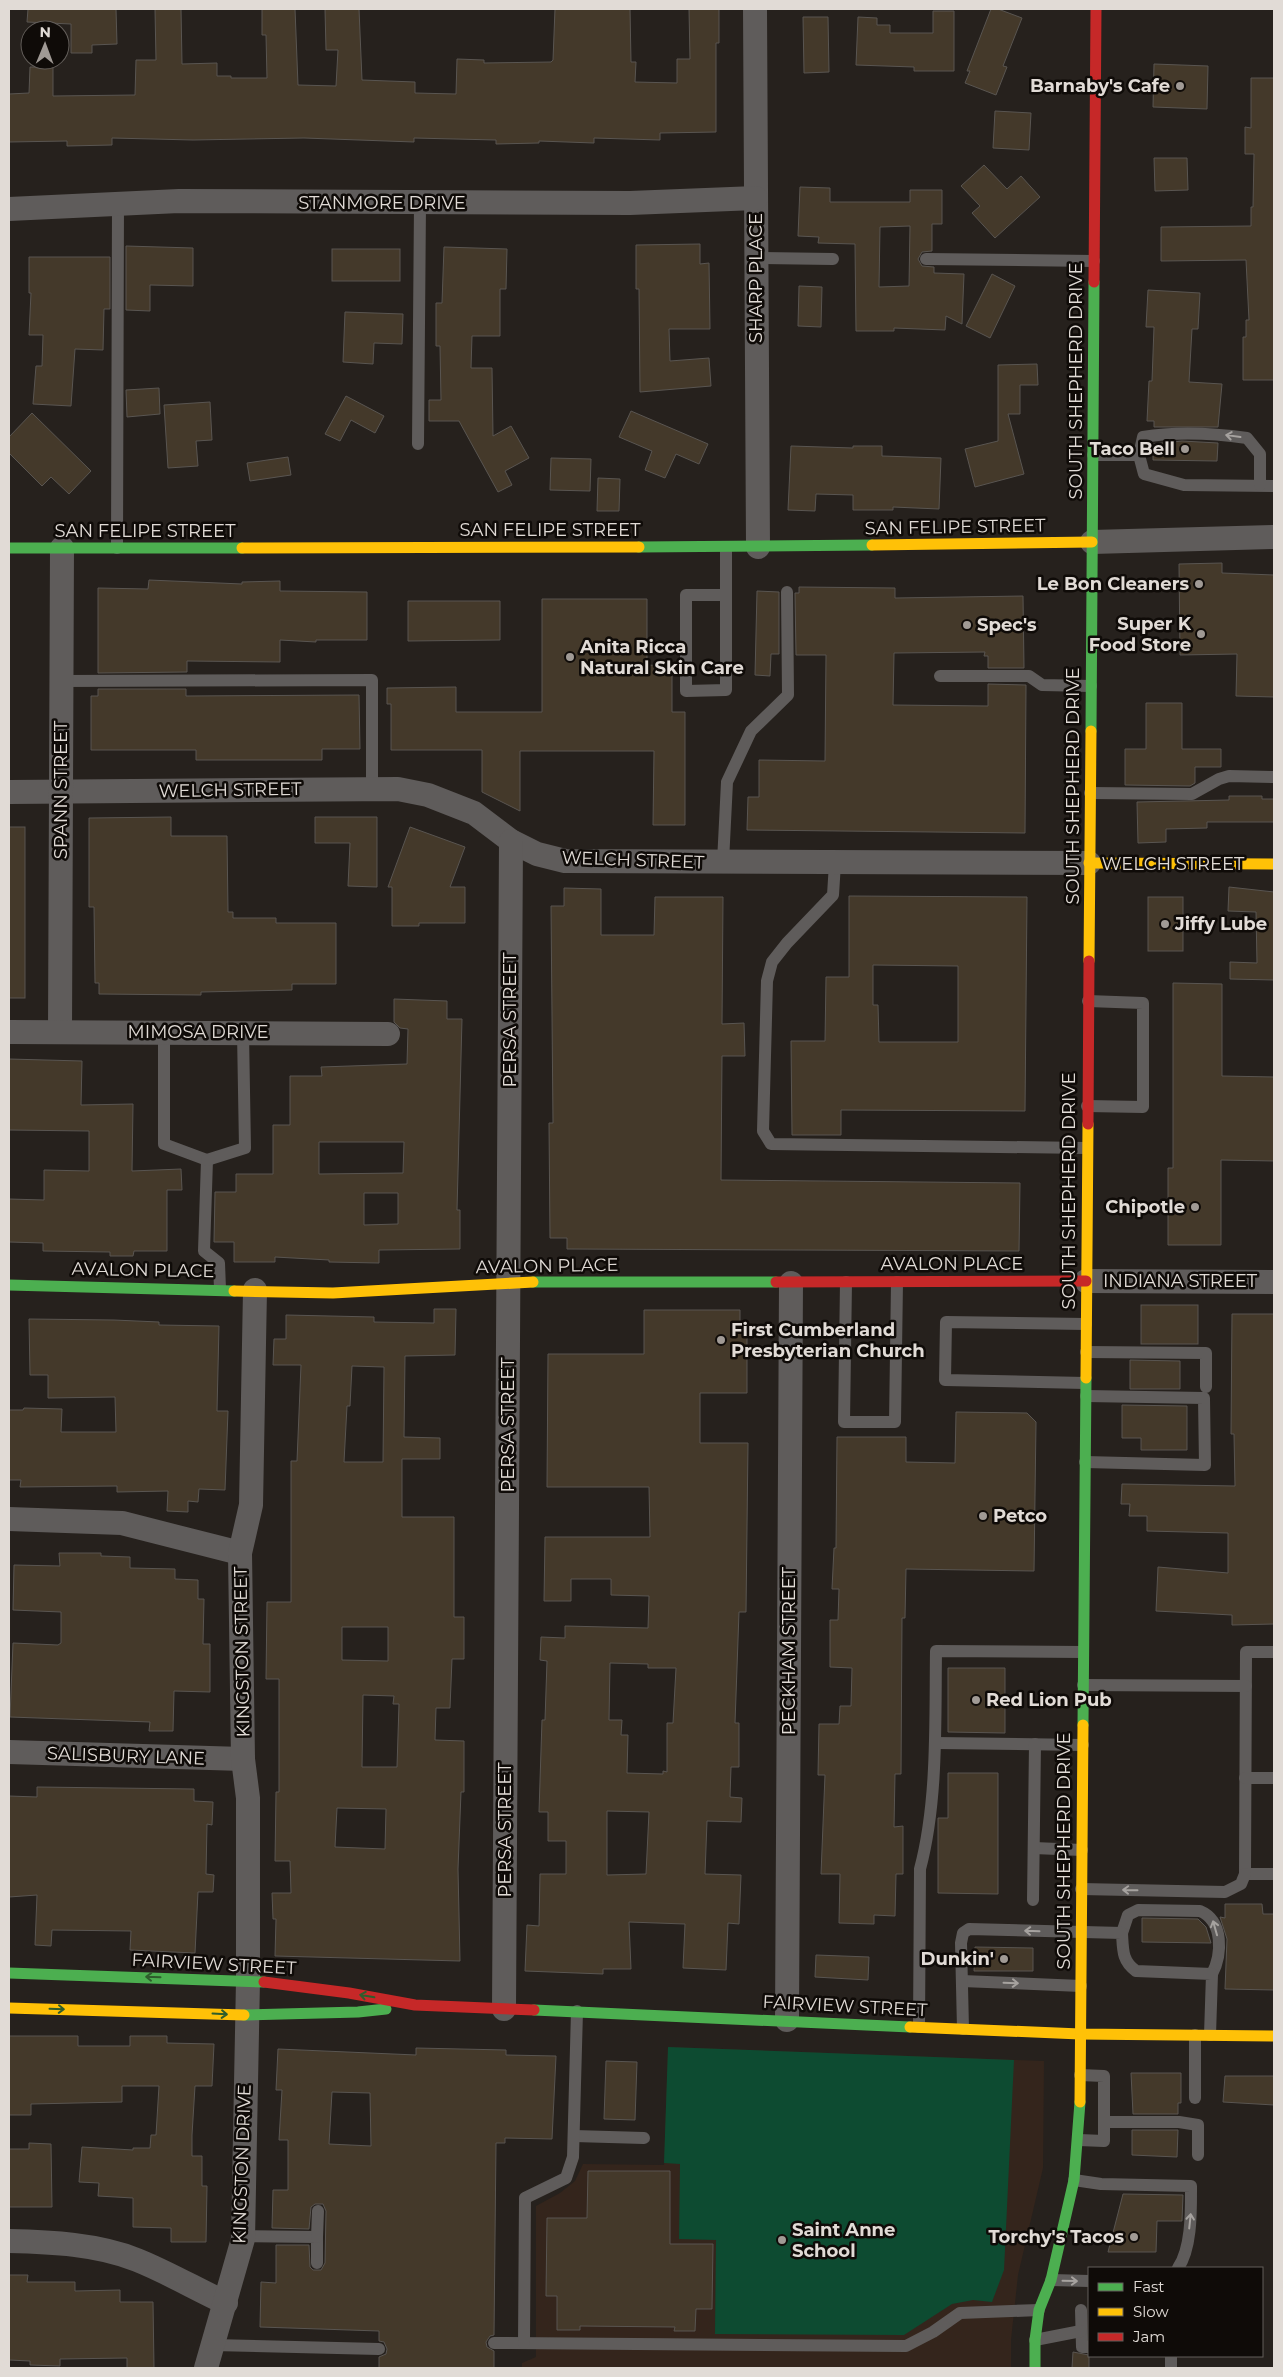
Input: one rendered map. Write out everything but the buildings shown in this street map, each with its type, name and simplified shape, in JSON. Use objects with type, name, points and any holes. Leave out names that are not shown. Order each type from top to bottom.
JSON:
[{"type":"street","name":"SHARP PLACE","points":[[755,9],[758,547]]},
{"type":"street","name":"SOUTH SHEPHERD DRIVE","points":[[1036,2368],[1035,2340],[1039,2310],[1051,2280],[1074,2180],[1079,2140],[1096,9]]},
{"type":"street","name":"STANMORE DRIVE","points":[[9,209],[179,201],[420,204],[630,203],[756,198]]},
{"type":"street","points":[[1092,542],[1274,537]]},
{"type":"street","name":"SAN FELIPE STREET","points":[[9,548],[726,548],[1092,542]]},
{"type":"street","name":"SPANN STREET","points":[[60,1031],[62,548]]},
{"type":"street","name":"WELCH STREET","points":[[9,792],[398,789],[428,795],[474,813],[511,841],[537,854],[565,861],[1274,864]]},
{"type":"street","name":"PERSA STREET","points":[[504,2009],[511,841]]},
{"type":"street","name":"MIMOSA DRIVE","points":[[9,1032],[388,1034]]},
{"type":"street","name":"AVALON PLACE","points":[[9,1285],[333,1293],[509,1282],[1086,1281]]},
{"type":"street","name":"INDIANA STREET","points":[[1086,1281],[1274,1282]]},
{"type":"street","name":"PECKHAM STREET","points":[[787,2020],[791,1283]]},
{"type":"street","name":"KINGSTON STREET","points":[[247,2015],[248,1798],[243,1759],[240,1554],[251,1505],[255,1290]]},
{"type":"street","points":[[9,1520],[122,1523],[240,1554]]},
{"type":"street","name":"SALISBURY LANE","points":[[9,1752],[243,1759]]},
{"type":"street","name":"FAIRVIEW STREET","points":[[9,1973],[248,1980],[349,1993],[415,2005],[1080,2034],[1274,2036]]},
{"type":"street","name":"FAIRVIEW STREET","points":[[9,2008],[247,2015],[358,2012],[415,2005]]},
{"type":"street","name":"KINGSTON DRIVE","points":[[206,2368],[226,2303],[243,2236],[247,2015]]},
{"type":"street","points":[[9,2241],[42,2242],[91,2249],[136,2260],[226,2303]]},
{"type":"lane","points":[[117,548],[118,203]]},
{"type":"lane","points":[[418,444],[420,204]]},
{"type":"lane","points":[[756,258],[833,259]]},
{"type":"lane","points":[[926,259],[1094,261]]},
{"type":"lane","points":[[1260,485],[1260,454],[1247,438],[1219,434],[1163,434],[1143,437],[1139,455],[1144,474],[1184,485],[1274,486]]},
{"type":"lane","points":[[1093,455],[1139,455]]},
{"type":"lane","points":[[726,548],[726,595],[726,690],[686,691],[686,595],[726,595]]},
{"type":"lane","points":[[723,862],[727,782],[752,731],[788,695],[787,592]]},
{"type":"lane","points":[[940,676],[1029,676],[1042,686],[1091,686]]},
{"type":"lane","points":[[62,681],[372,680],[372,788]]},
{"type":"lane","points":[[1090,793],[1192,794],[1219,779],[1229,776],[1274,776]]},
{"type":"lane","points":[[835,863],[832,895],[787,943],[772,962],[769,972],[762,1131],[772,1144],[1087,1148]]},
{"type":"lane","points":[[1088,1001],[1143,1003],[1143,1107],[1088,1106]]},
{"type":"lane","points":[[164,1032],[164,1144],[207,1160],[245,1148],[243,1033]]},
{"type":"lane","points":[[207,1160],[204,1251],[219,1264],[220,1289]]},
{"type":"lane","points":[[846,1282],[844,1422],[896,1422],[897,1282]]},
{"type":"lane","points":[[1085,1383],[945,1380],[946,1322],[1086,1324]]},
{"type":"lane","points":[[1086,1352],[1206,1353],[1206,1387]]},
{"type":"lane","points":[[1084,1462],[1205,1465],[1204,1398],[1086,1396]]},
{"type":"lane","points":[[919,2027],[920,1870],[926,1845],[935,1743],[936,1651],[1083,1652]]},
{"type":"lane","points":[[1081,1888],[1225,1892],[1241,1884],[1245,1874],[1246,1652],[1274,1652]]},
{"type":"lane","points":[[1083,1685],[1246,1686]]},
{"type":"lane","points":[[935,1743],[1082,1745]]},
{"type":"lane","points":[[1033,1900],[1035,1744]]},
{"type":"lane","points":[[1245,1778],[1274,1778]]},
{"type":"lane","points":[[1034,1848],[1082,1850]]},
{"type":"lane","points":[[1245,1874],[1274,1874]]},
{"type":"lane","points":[[1210,2035],[1212,1974],[1218,1961],[1218,1929],[1209,1915],[1200,1911],[1138,1910],[1128,1915],[1122,1933],[1123,1956],[1128,1965],[1136,1972],[1212,1974]]},
{"type":"lane","points":[[963,2029],[961,1943],[963,1932],[969,1929],[1122,1933]]},
{"type":"lane","points":[[962,1981],[1081,1986]]},
{"type":"lane","points":[[524,2344],[525,2198],[566,2178],[573,2157],[577,2011]]},
{"type":"lane","points":[[1195,2035],[1195,2098]]},
{"type":"lane","points":[[1079,2140],[1104,2141],[1104,2076],[1080,2076]]},
{"type":"lane","points":[[1104,2122],[1179,2122],[1198,2125],[1198,2155]]},
{"type":"lane","points":[[574,2136],[644,2138]]},
{"type":"lane","points":[[1074,2180],[1101,2184],[1191,2186],[1191,2221],[1182,2262],[1179,2267]]},
{"type":"lane","points":[[317,2263],[318,2211]]},
{"type":"lane","points":[[243,2236],[317,2237]]},
{"type":"lane","points":[[1051,2280],[1088,2281]]},
{"type":"lane","points":[[494,2343],[906,2346],[933,2332],[960,2313],[1039,2310]]},
{"type":"lane","points":[[1081,2310],[1082,2347],[1088,2347]]},
{"type":"lane","points":[[1035,2340],[1082,2331]]},
{"type":"lane","points":[[213,2345],[379,2349]]},
{"type":"shaded area","name":"Saint Anne School","points":[[668,2047],[1044,2061],[1043,2168],[1018,2275],[1011,2340],[1011,2368],[522,2368],[522,2363],[536,2357],[536,2206],[560,2193],[575,2181],[583,2164],[664,2165]]},
{"type":"green space","name":"Saint Anne School","points":[[668,2047],[1014,2060],[1004,2270],[992,2302],[973,2300],[952,2304],[904,2335],[715,2334],[716,2240],[679,2239],[680,2164],[664,2163]]},
{"type":"traffic: fast","points":[[1091,731],[1094,282]]},
{"type":"traffic: fast","points":[[639,547],[872,545]]},
{"type":"traffic: fast","points":[[9,548],[242,548]]},
{"type":"traffic: fast","points":[[533,1282],[776,1282]]},
{"type":"traffic: fast","points":[[9,1285],[234,1291]]},
{"type":"traffic: fast","points":[[1083,1725],[1086,1378]]},
{"type":"traffic: fast","points":[[9,1973],[264,1982]]},
{"type":"traffic: fast","points":[[244,2015],[358,2012],[386,2009]]},
{"type":"traffic: fast","points":[[534,2010],[910,2027]]},
{"type":"traffic: fast","points":[[1035,2368],[1035,2340],[1039,2310],[1051,2280],[1074,2180],[1080,2102]]},
{"type":"traffic: slow","points":[[872,545],[1092,542]]},
{"type":"traffic: slow","points":[[242,548],[639,547]]},
{"type":"traffic: slow","points":[[1089,961],[1091,731]]},
{"type":"traffic: slow","points":[[1089,863],[1274,864]]},
{"type":"traffic: slow","points":[[1086,1378],[1088,1124]]},
{"type":"traffic: slow","points":[[234,1291],[333,1293],[533,1282]]},
{"type":"traffic: slow","points":[[1080,2102],[1083,1725]]},
{"type":"traffic: slow","points":[[9,2008],[244,2015]]},
{"type":"traffic: slow","points":[[910,2027],[1080,2034],[1274,2036]]},
{"type":"traffic: jam","points":[[1094,282],[1096,9]]},
{"type":"traffic: jam","points":[[1088,1124],[1089,961]]},
{"type":"traffic: jam","points":[[776,1282],[1086,1281]]},
{"type":"traffic: jam","points":[[264,1982],[349,1993],[415,2005],[534,2010]]},
{"type":"place","name":"Barnaby's Cafe","points":[[1180,86]]},
{"type":"place","name":"Taco Bell","points":[[1185,449]]},
{"type":"place","name":"Le Bon Cleaners","points":[[1199,584]]},
{"type":"place","name":"Spec's","points":[[967,625]]},
{"type":"place","name":"Super K Food Store","points":[[1201,634]]},
{"type":"place","name":"Anita Ricca Natural Skin Care","points":[[570,657]]},
{"type":"place","name":"Jiffy Lube","points":[[1165,924]]},
{"type":"place","name":"Chipotle","points":[[1195,1207]]},
{"type":"place","name":"First Cumberland Presbyterian Church","points":[[721,1340]]},
{"type":"place","name":"Petco","points":[[983,1516]]},
{"type":"place","name":"Red Lion Pub","points":[[976,1700]]},
{"type":"place","name":"Dunkin'","points":[[1004,1959]]},
{"type":"place","name":"Torchy's Tacos","points":[[1134,2237]]},
{"type":"place","name":"Saint Anne School","points":[[782,2240]]}]
